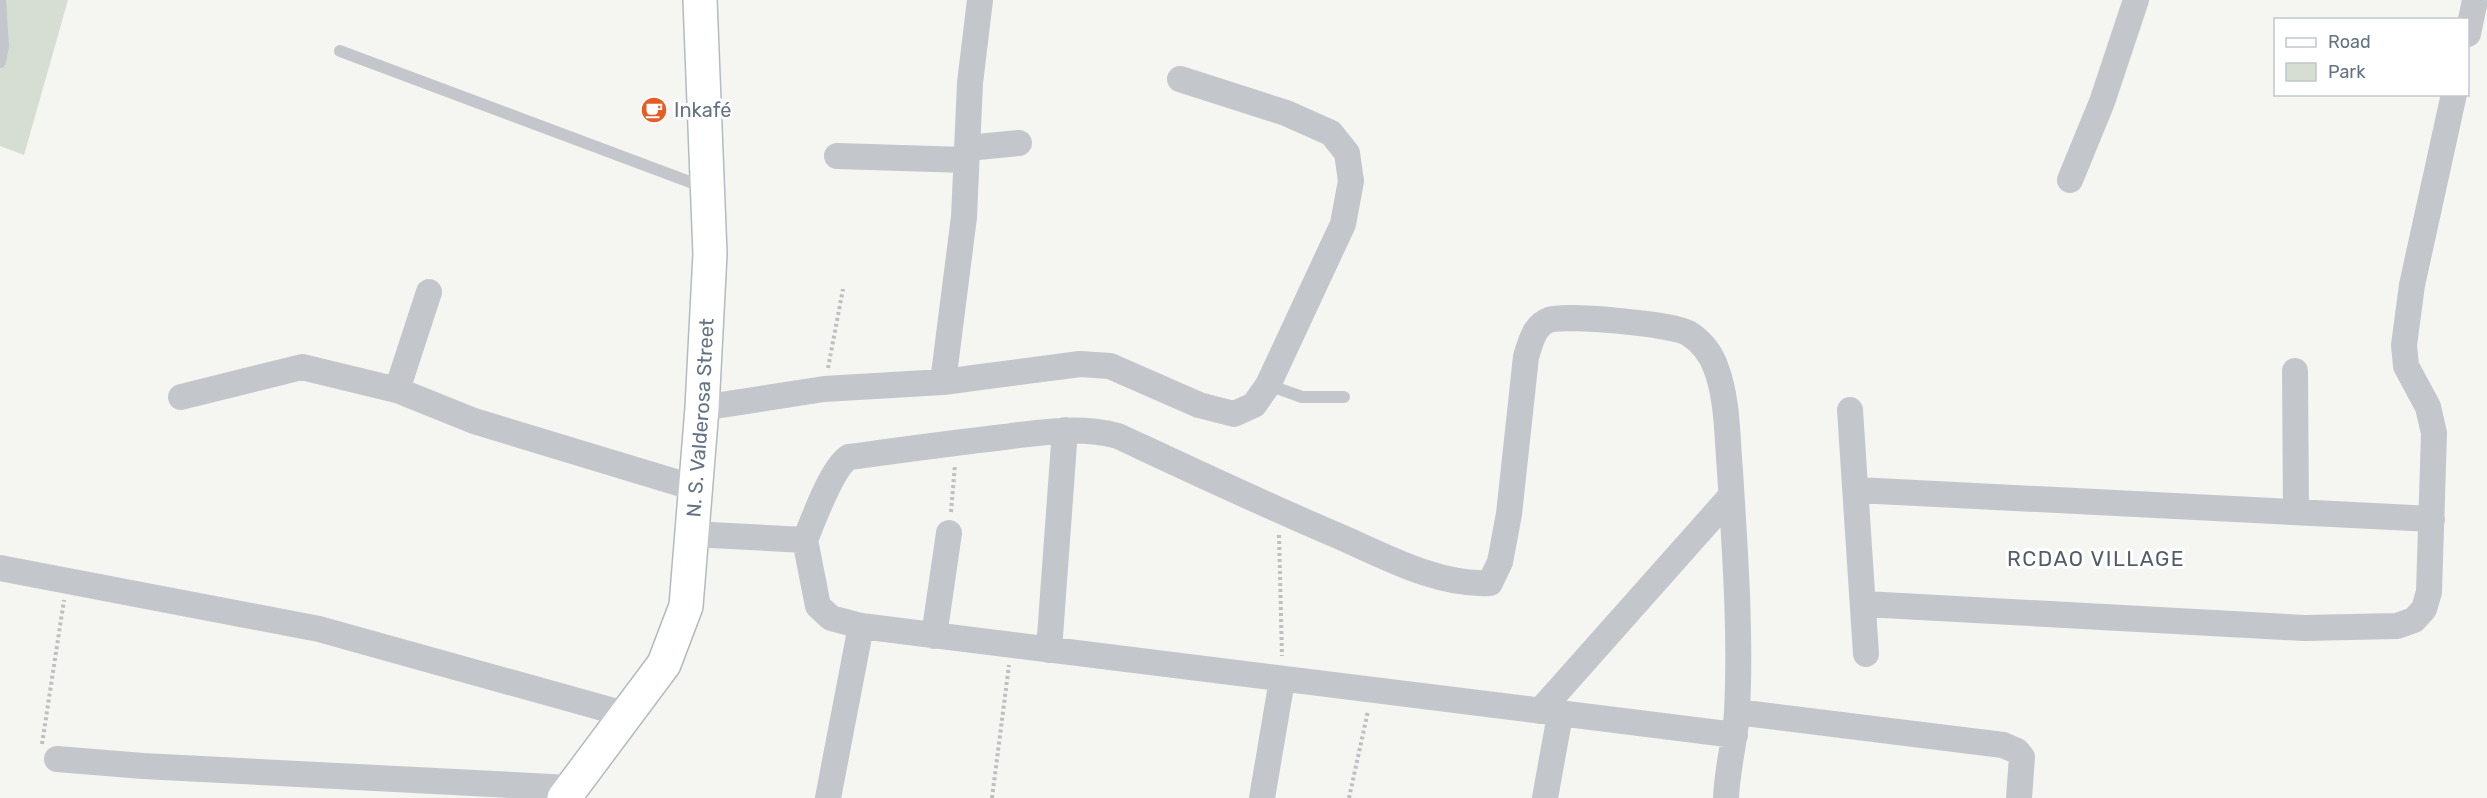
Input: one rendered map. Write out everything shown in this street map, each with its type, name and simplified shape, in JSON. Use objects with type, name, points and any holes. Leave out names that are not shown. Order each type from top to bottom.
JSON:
[{"type":"main road","name":"N. S. Valderosa Street","points":[[567,793],[628,715],[664,664],[686,606],[702,408],[710,254],[700,0]]},
{"type":"street","points":[[943,382],[964,217],[970,82],[980,0]]},
{"type":"street","points":[[2070,180],[2102,102],[2136,0]]},
{"type":"street","points":[[2469,29],[2475,0]]},
{"type":"street","points":[[702,408],[824,389],[943,382],[1080,364],[1097,364],[1129,373],[1199,405],[1234,414],[1254,405],[1268,385],[1343,224],[1351,181],[1347,153],[1331,133],[1286,113],[1180,79]]},
{"type":"street","points":[[1865,604],[2304,628],[2397,626],[2414,620],[2424,609],[2429,592],[2434,433],[2428,407],[2406,366],[2404,345],[2412,285],[2454,96]]},
{"type":"street","points":[[837,156],[967,154],[1019,143]]},
{"type":"street","points":[[397,390],[429,292]]},
{"type":"street","points":[[1726,798],[1736,723],[1731,496],[1722,391],[1716,368],[1708,351],[1688,332],[1665,326],[1567,317],[1549,320],[1540,325],[1531,340],[1526,357],[1509,514],[1500,562],[1490,583],[1469,584],[1407,566],[1277,510],[1118,436],[1093,430],[1065,430],[957,442],[845,460],[821,500],[805,540],[818,606],[831,618],[861,626],[1550,713],[1736,723],[2003,745],[2017,751],[2022,757],[2019,798]]},
{"type":"street","points":[[181,397],[302,367],[397,390],[474,421],[695,488]]},
{"type":"street","points":[[2295,371],[2296,512]]},
{"type":"street","points":[[1850,410],[1865,604],[1866,654]]},
{"type":"street","points":[[1049,650],[1065,430]]},
{"type":"street","points":[[1857,490],[2432,519]]},
{"type":"street","points":[[1545,798],[1550,713],[1731,496]]},
{"type":"street","points":[[934,636],[949,533]]},
{"type":"street","points":[[691,534],[805,540]]},
{"type":"street","points":[[0,568],[319,629],[628,715]]},
{"type":"street","points":[[828,798],[861,626]]},
{"type":"street","points":[[1262,798],[1282,680]]},
{"type":"street","points":[[57,759],[567,793]]},
{"type":"lane","points":[[0,1],[3,46],[0,62]]},
{"type":"lane","points":[[340,51],[708,188]]},
{"type":"lane","points":[[1268,385],[1302,397],[1344,397]]},
{"type":"path","points":[[824,389],[843,289]]},
{"type":"path","points":[[949,533],[957,442]]},
{"type":"path","points":[[1277,510],[1282,680]]},
{"type":"path","points":[[57,759],[45,755],[42,748],[42,733],[67,579]]},
{"type":"path","points":[[992,798],[1011,646]]},
{"type":"path","points":[[1349,798],[1372,690]]},
{"type":"green space","points":[[0,0],[68,0],[24,155],[0,146]]},
{"type":"place","name":"Inkafé","points":[[654,110]]},
{"type":"district","name":"RCDAO VILLAGE","points":[[2096,559]]}]
